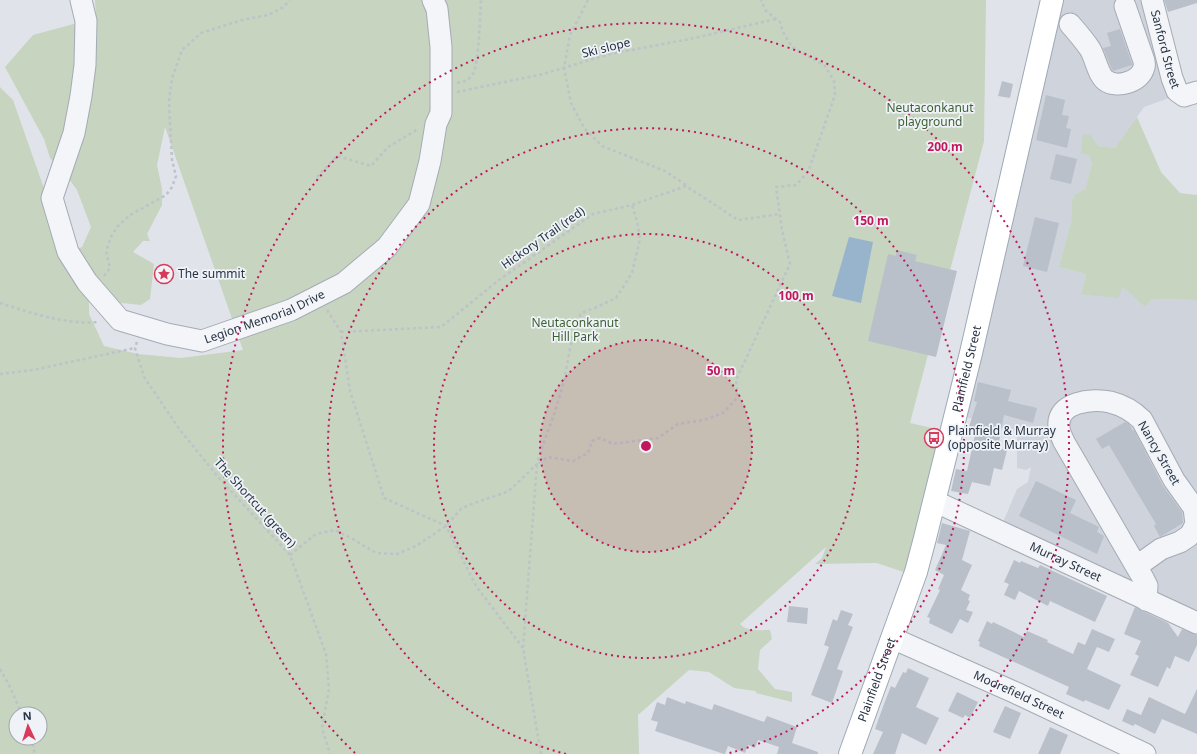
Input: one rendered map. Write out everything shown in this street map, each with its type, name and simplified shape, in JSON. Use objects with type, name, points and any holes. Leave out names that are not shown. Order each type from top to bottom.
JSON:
[{"type":"main road","name":"Plainfield Street","points":[[850,754],[916,572],[972,353],[1052,0]]},
{"type":"street","points":[[81,0],[86,21],[85,65],[74,133],[52,198],[68,252],[87,282],[120,320]]},
{"type":"street","name":"Legion Memorial Drive","points":[[120,320],[167,334],[202,341],[291,310],[344,282],[387,247],[419,204],[430,161],[436,124],[441,113],[441,47],[437,10],[433,0]]},
{"type":"street","name":"Sanford Street","points":[[1152,0],[1176,91],[1190,94]]},
{"type":"street","points":[[1070,24],[1090,50],[1102,77],[1106,81],[1112,83],[1121,84],[1128,82],[1142,72],[1144,61],[1125,6]]},
{"type":"street","name":"Nancy Street","points":[[1137,566],[1162,549],[1180,542],[1192,532],[1196,524],[1194,508],[1174,480],[1142,420],[1136,414],[1125,407],[1110,402],[1077,402],[1066,410],[1060,420],[1059,427],[1064,442],[1137,566],[1147,586],[1146,600]]},
{"type":"street","name":"Murray Street","points":[[934,502],[1197,623]]},
{"type":"street","name":"Moorefield Street","points":[[892,638],[1145,754]]},
{"type":"path","points":[[95,291],[100,279],[110,268],[106,251],[112,235],[118,226],[130,215],[166,195],[172,187],[176,176],[172,160],[169,102],[172,78],[182,50],[201,33],[242,20],[268,15],[284,8],[289,0]]},
{"type":"path","points":[[457,83],[464,82],[469,78],[475,67],[481,0]]},
{"type":"path","points":[[588,0],[570,35],[564,68],[571,103],[584,128],[602,146],[665,171],[738,220],[780,214]]},
{"type":"path","points":[[290,555],[316,534],[335,530],[376,553],[397,554],[416,546],[446,526],[461,509],[511,489],[537,464],[548,457],[574,461],[588,453],[592,440],[600,438],[613,444],[658,438],[678,424],[704,420],[723,413],[738,397],[736,380],[790,264],[776,188],[796,185],[808,172],[835,96],[834,81],[825,66],[792,47],[783,32],[780,22],[766,11],[761,0]]},
{"type":"path","name":"Ski slope","points":[[441,96],[542,74],[610,54],[690,39],[776,18]]},
{"type":"path","points":[[317,177],[337,156],[371,166],[388,147],[418,129],[436,124]]},
{"type":"path","name":"Hickory Trail (red)","points":[[341,332],[441,327],[499,280],[593,214],[632,205],[686,186]]},
{"type":"path","points":[[541,754],[524,648],[537,464],[555,412],[564,381],[572,338],[581,313],[616,298],[632,274],[640,239],[638,221],[632,205]]},
{"type":"path","points":[[318,296],[341,332],[350,391],[384,498],[446,526],[476,586],[524,648]]},
{"type":"path","points":[[0,303],[55,318],[88,323],[120,320]]},
{"type":"path","points":[[0,374],[32,370],[135,348],[144,327]]},
{"type":"path","name":"The Shortcut (green)","points":[[135,348],[144,377],[180,430],[219,478],[290,555],[326,654],[329,689],[322,728],[330,754]]},
{"type":"path","points":[[0,669],[18,706]]},
{"type":"shaded area","points":[[1053,0],[1153,0],[1172,97],[1144,107],[1115,148],[1098,146],[1092,136],[1089,155],[1092,164],[1085,189],[1075,194],[1072,201],[1071,222],[1059,267],[1086,274],[1081,294],[1122,288],[1145,307],[1152,299],[1197,300],[1197,622],[1001,527],[1017,489],[1028,482],[1031,467],[1026,470],[1017,468],[1017,432],[956,414]]},
{"type":"green space","name":"Neutaconkanut Hill Park","points":[[95,0],[986,0],[984,141],[910,423],[950,432],[912,575],[877,563],[815,564],[822,558],[826,547],[740,624],[743,627],[750,629],[770,630],[772,639],[760,650],[758,669],[775,689],[792,692],[792,702],[756,693],[756,691],[734,688],[709,672],[689,670],[638,715],[639,754],[0,754],[0,87],[13,100],[61,237],[68,252],[82,247],[91,227],[77,190],[67,176],[50,158],[44,139],[5,67],[33,35],[96,18]],"holes":[[[165,127],[243,350],[181,358],[138,354],[104,346],[89,314],[89,300],[96,303],[141,305],[150,299],[154,264],[133,252],[143,241],[150,241],[147,234],[162,205],[162,189],[157,165]]]},
{"type":"green space","points":[[1137,117],[1161,172],[1180,193],[1197,195],[1197,300],[1152,299],[1145,307],[1122,288],[1118,298],[1081,294],[1086,274],[1059,267],[1071,222],[1072,201],[1075,194],[1085,189],[1092,164],[1089,155],[1081,153],[1083,134],[1092,136],[1098,146],[1115,148]]},
{"type":"water","points":[[849,237],[873,242],[861,303],[832,296]]},
{"type":"building","points":[[1164,0],[1197,0],[1197,3],[1168,12]]},
{"type":"building","points":[[1120,29],[1132,65],[1113,71],[1103,48],[1111,46],[1107,33]]},
{"type":"building","points":[[1002,81],[1013,84],[1010,98],[998,96]]},
{"type":"building","points":[[1046,95],[1065,100],[1062,115],[1069,116],[1066,128],[1071,129],[1067,148],[1036,140]]},
{"type":"building","points":[[1056,154],[1077,159],[1071,184],[1050,179]]},
{"type":"building","points":[[1035,217],[1059,223],[1047,272],[1023,266]]},
{"type":"building","points":[[897,250],[917,255],[915,261],[957,271],[936,357],[868,341],[888,254],[896,256]]},
{"type":"building","points":[[978,382],[1011,390],[1008,401],[1037,408],[1033,423],[1004,415],[998,448],[1007,450],[1002,470],[994,468],[990,486],[972,482],[968,494],[951,491],[956,469],[967,471],[975,435],[967,433],[977,402],[974,401]]},
{"type":"building","points":[[1125,422],[1129,424],[1133,431],[1134,430],[1163,486],[1182,512],[1183,523],[1160,537],[1154,526],[1156,524],[1109,445],[1102,449],[1096,439]]},
{"type":"building","points":[[1036,481],[1076,500],[1070,513],[1099,527],[1097,532],[1104,536],[1097,554],[1019,516]]},
{"type":"building","points":[[942,523],[970,531],[962,560],[972,565],[961,590],[970,595],[968,600],[970,601],[966,610],[973,612],[968,623],[960,619],[952,634],[929,623],[930,618],[927,617],[940,590],[938,589],[944,575],[935,570],[946,545],[937,543]]},
{"type":"building","points":[[1014,560],[1020,563],[1021,561],[1038,568],[1040,565],[1107,596],[1095,622],[1050,601],[1048,606],[1019,591],[1015,600],[1004,595],[1009,584],[1004,582]]},
{"type":"building","points":[[789,606],[808,608],[807,624],[787,622]]},
{"type":"building","points":[[1135,607],[1168,623],[1178,637],[1182,629],[1197,635],[1197,645],[1189,662],[1175,656],[1170,669],[1167,667],[1158,687],[1130,675],[1139,656],[1135,654],[1141,641],[1124,634]]},
{"type":"building","points":[[841,610],[853,614],[848,625],[853,627],[837,669],[843,671],[832,703],[811,695],[829,647],[824,645],[833,619],[837,621]]},
{"type":"building","points":[[987,621],[992,624],[993,622],[1024,637],[1027,631],[1048,640],[1047,642],[1073,654],[1078,642],[1085,645],[1092,629],[1115,639],[1109,652],[1097,647],[1087,669],[1121,685],[1109,710],[1085,700],[1084,702],[1066,694],[1069,687],[979,646],[980,642],[978,641]]},
{"type":"building","points":[[908,668],[929,678],[916,707],[939,718],[926,745],[902,733],[895,754],[873,754],[883,732],[875,729],[891,686],[895,688],[903,672],[906,673]]},
{"type":"building","points":[[1197,689],[1197,734],[1162,719],[1155,734],[1135,724],[1133,726],[1122,721],[1127,709],[1141,715],[1149,697],[1185,714]]},
{"type":"building","points":[[957,692],[978,702],[970,718],[965,715],[963,718],[948,711]]},
{"type":"building","points":[[667,697],[685,704],[686,701],[712,710],[714,704],[764,722],[767,716],[797,727],[792,743],[818,752],[818,754],[777,754],[779,747],[758,740],[755,748],[748,745],[745,753],[728,746],[724,754],[655,731],[658,722],[651,720],[657,702],[665,705]]},
{"type":"building","points":[[1005,706],[1021,713],[1010,739],[993,732]]},
{"type":"building","points":[[1050,727],[1068,735],[1060,754],[1038,754]]},
{"type":"place","name":"The summit","points":[[164,274]]},
{"type":"place","name":"Plainfield & Murray (opposite Murray)","points":[[934,438]]},
{"type":"park label","name":"Neutaconkanut playground","points":[[930,115]]}]
